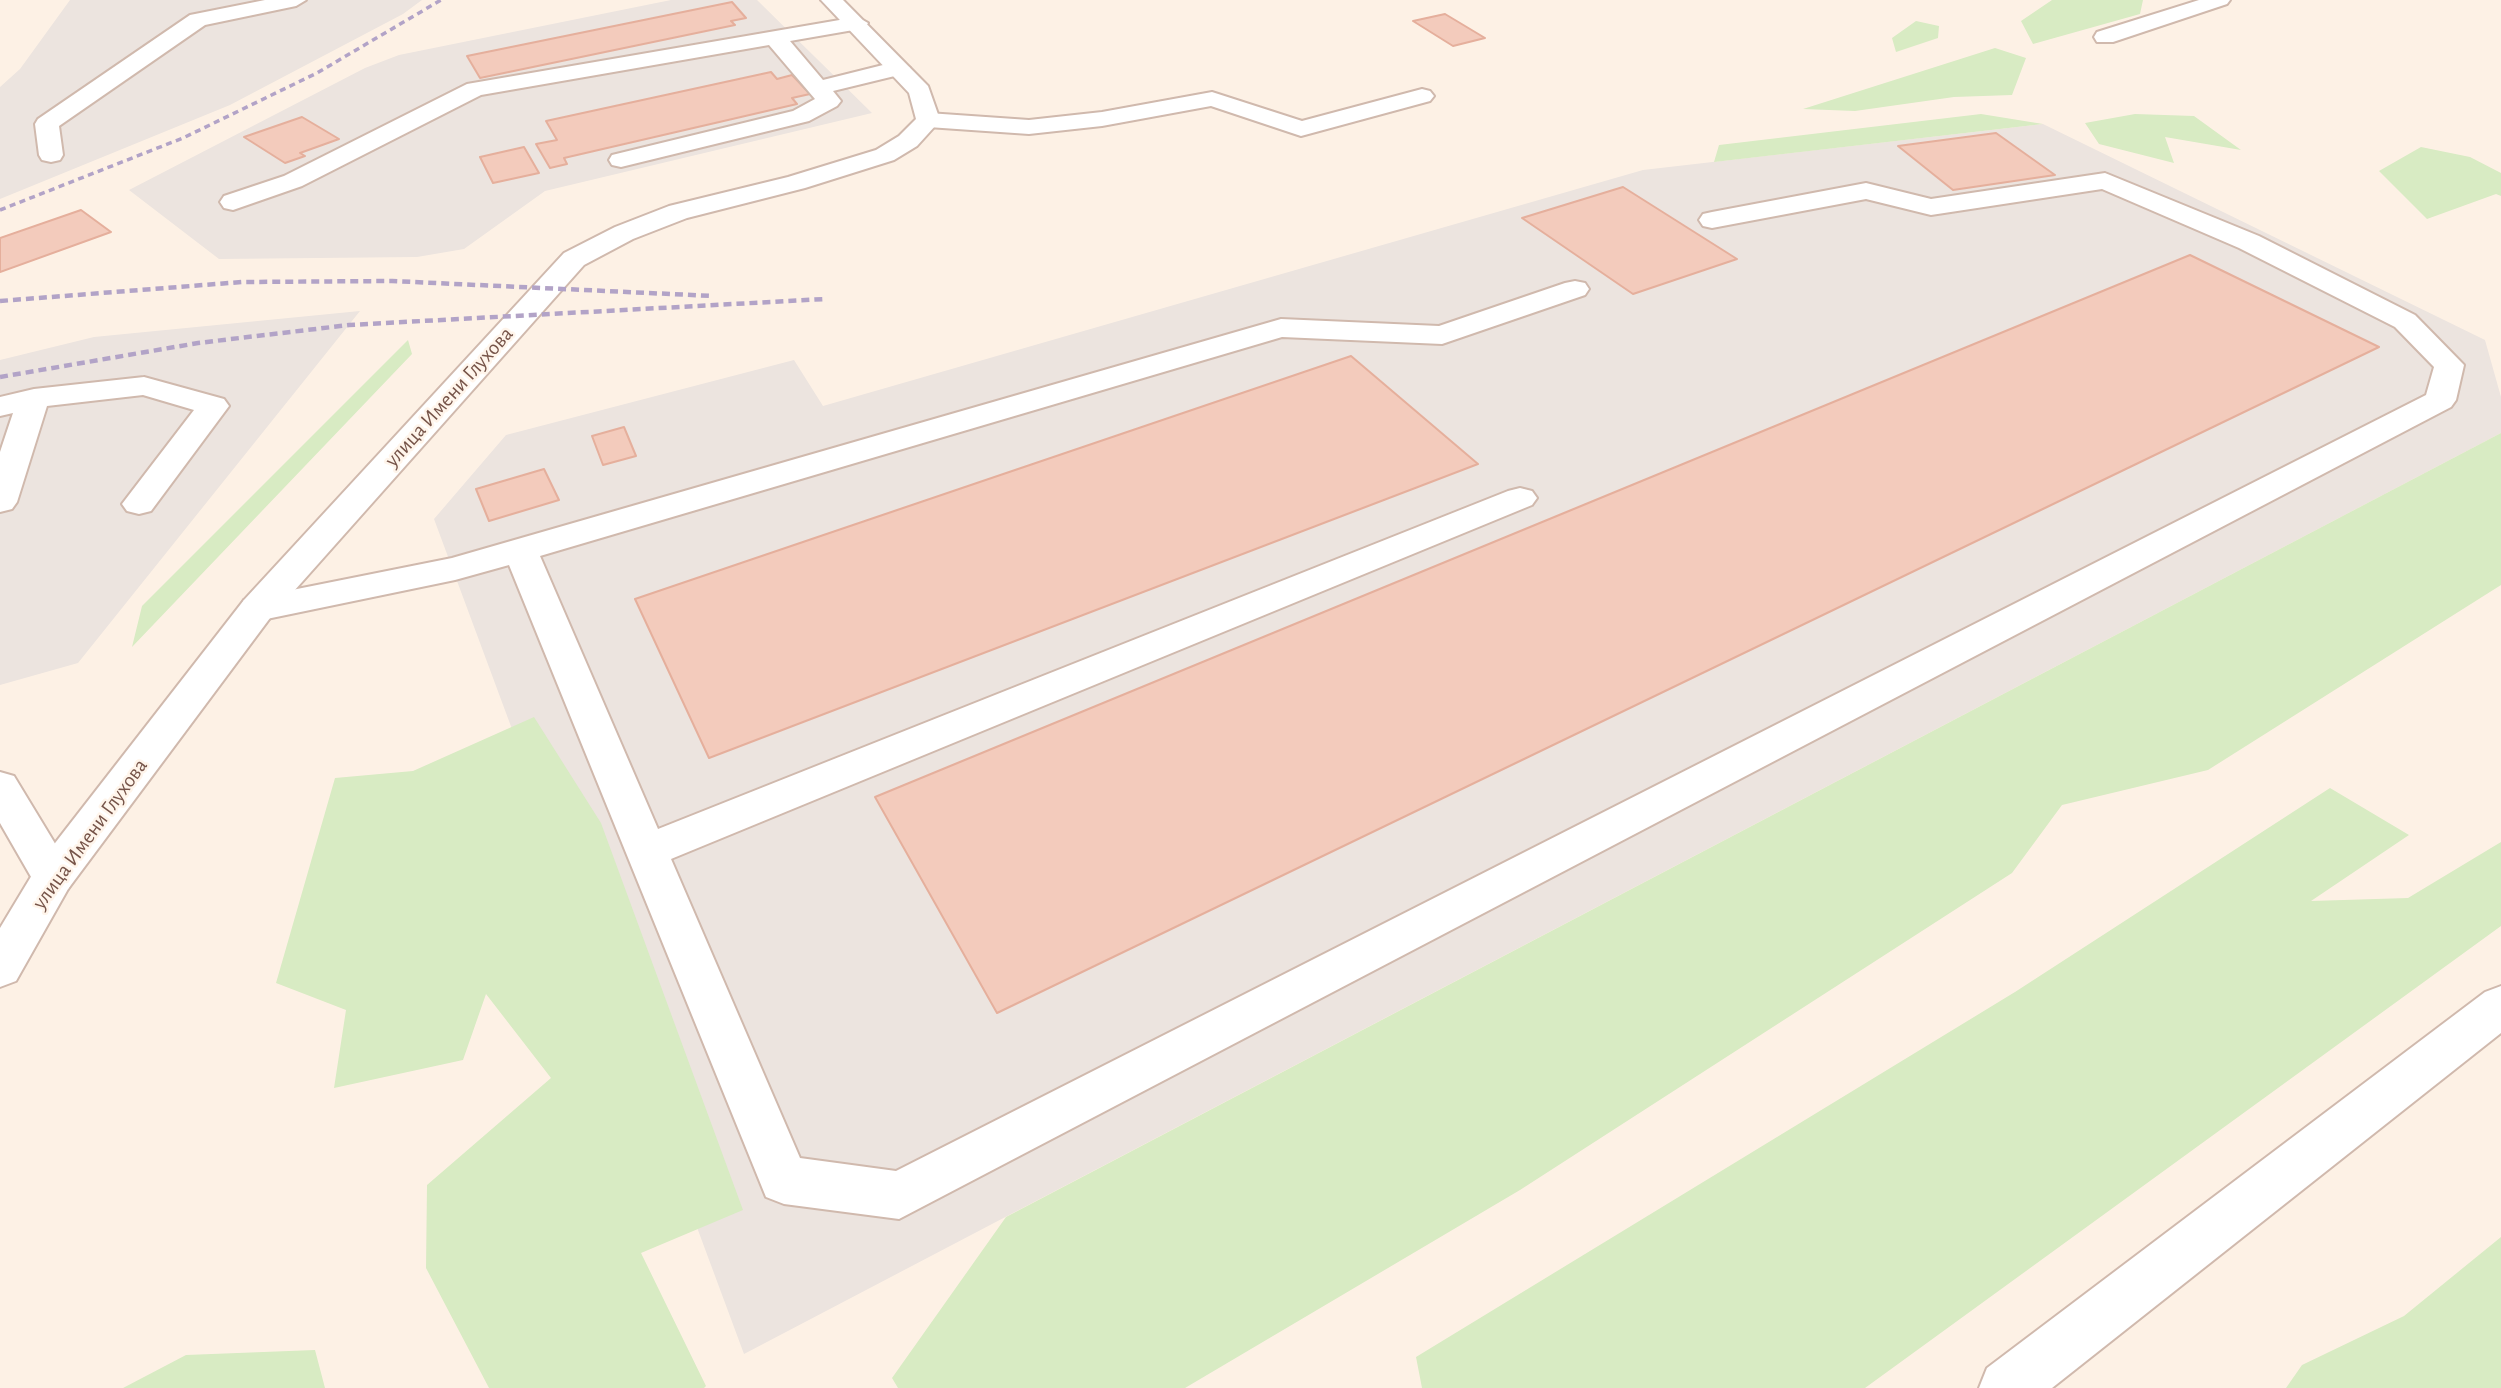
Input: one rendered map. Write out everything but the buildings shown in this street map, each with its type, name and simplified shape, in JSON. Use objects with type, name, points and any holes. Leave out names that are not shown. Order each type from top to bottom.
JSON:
[{"type":"street","points":[[51,155],[47,124],[198,20],[296,0]]},
{"type":"street","points":[[831,0],[857,23],[920,91],[929,120],[1029,127],[1102,119],[1212,99],[1301,129],[1422,96]]},
{"type":"street","points":[[2105,37],[2220,0]]},
{"type":"street","points":[[233,202],[293,181],[475,89],[857,23]]},
{"type":"street","points":[[621,160],[802,116],[829,101],[775,38]]},
{"type":"street","points":[[818,88],[899,68]]},
{"type":"street","name":"улица Имени Глухова","points":[[0,968],[53,877],[257,609],[574,260],[624,233],[678,212],[796,183],[885,155],[908,141],[929,120]]},
{"type":"street","points":[[520,550],[784,1180],[899,1195],[2440,400],[2449,365],[2405,321],[2249,242],[2105,181],[1931,207],[1866,191],[1712,220]]},
{"type":"street","points":[[257,609],[455,569],[1281,328],[1443,335],[1575,289]]},
{"type":"street","points":[[0,407],[34,398],[144,386],[213,406],[139,504]]},
{"type":"street","points":[[0,502],[34,398]]},
{"type":"street","points":[[645,852],[1520,498]]},
{"type":"street","points":[[0,787],[53,877]]},
{"type":"street","points":[[2007,1388],[2501,1006]]},
{"type":"shaded area","points":[[70,0],[422,0],[403,14],[230,105],[0,199],[0,87],[20,69]]},
{"type":"shaded area","points":[[671,0],[757,0],[872,113],[545,191],[464,249],[417,257],[219,259],[129,190],[365,68],[399,55]]},
{"type":"shaded area","points":[[2043,124],[2485,340],[2501,397],[2501,433],[744,1354],[434,519],[506,435],[794,360],[823,406],[1643,170]]},
{"type":"shaded area","points":[[360,311],[78,663],[0,685],[0,360],[94,337]]},
{"type":"green space","points":[[2052,0],[2143,0],[2140,14],[2033,44],[2021,21]]},
{"type":"green space","points":[[1916,21],[1939,26],[1938,38],[1896,52],[1892,38]]},
{"type":"green space","points":[[1995,48],[2026,58],[2012,95],[1954,97],[1855,111],[1803,109]]},
{"type":"green space","points":[[1981,114],[2043,124],[1714,162],[1719,145]]},
{"type":"green space","points":[[2135,114],[2194,116],[2241,150],[2165,137],[2174,163],[2099,144],[2085,123]]},
{"type":"green space","points":[[2421,147],[2470,157],[2501,173],[2501,196],[2496,194],[2427,219],[2379,171]]},
{"type":"green space","points":[[408,340],[412,354],[132,647],[142,606]]},
{"type":"green space","points":[[2501,433],[2501,585],[2208,770],[2062,805],[2012,873],[1520,1190],[1185,1388],[898,1388],[892,1378],[1006,1217]]},
{"type":"green space","points":[[534,717],[601,823],[743,1210],[641,1253],[706,1386],[704,1388],[489,1388],[426,1268],[427,1185],[551,1078],[486,994],[463,1060],[334,1088],[346,1010],[276,983],[335,778],[413,771]]},
{"type":"green space","points":[[2330,788],[2409,835],[2311,901],[2408,898],[2501,842],[2501,926],[1865,1388],[1422,1388],[1416,1357],[2015,992]]},
{"type":"green space","points":[[2501,1237],[2501,1388],[2286,1388],[2302,1365],[2404,1316]]},
{"type":"green space","points":[[315,1350],[325,1388],[123,1388],[186,1355]]},
{"type":"railway","points":[[0,210],[183,138],[317,73],[441,0]]},
{"type":"railway","points":[[0,301],[242,282],[392,281],[713,296]]},
{"type":"railway","points":[[0,377],[198,343],[349,325],[825,299]]}]
